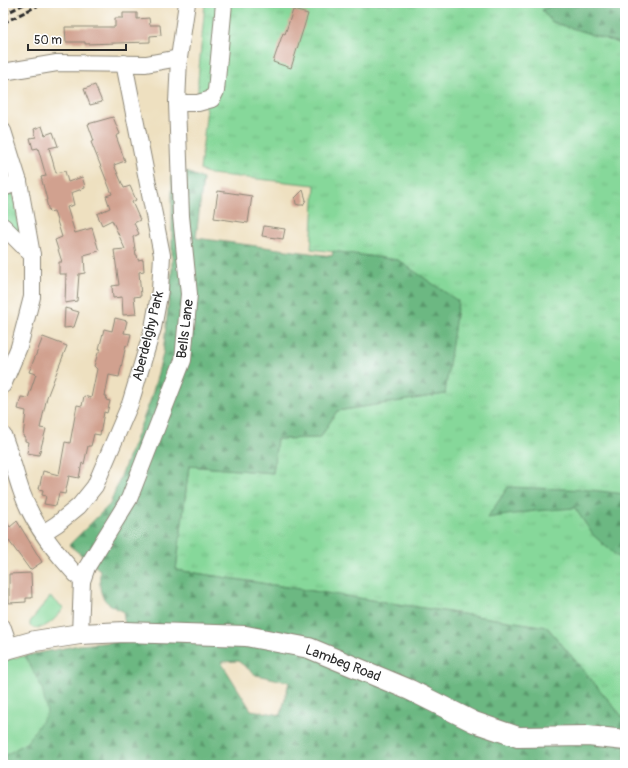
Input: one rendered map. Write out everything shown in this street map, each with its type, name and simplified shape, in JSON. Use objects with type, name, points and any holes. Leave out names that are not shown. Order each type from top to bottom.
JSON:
[{"type":"main road","name":"Lambeg Road","points":[[6,649],[35,641],[80,634],[125,632],[246,636],[309,648],[410,690],[474,722],[518,737],[588,736],[625,740]]},
{"type":"street","name":"Bells Lane","points":[[80,634],[82,581],[87,567],[129,499],[183,360],[189,294],[181,216],[177,103],[180,55],[187,3]]},
{"type":"street","points":[[177,103],[207,101],[212,99],[216,91],[224,3]]},
{"type":"street","points":[[3,72],[57,63],[146,64],[180,55]]},
{"type":"street","name":"Aberdelghy Park","points":[[43,533],[57,524],[79,506],[95,486],[130,404],[152,328],[160,290],[162,255],[124,63]]},
{"type":"street","points":[[3,131],[19,182],[32,255],[32,297],[19,347],[3,385]]},
{"type":"street","points":[[3,188],[19,182]]},
{"type":"street","points":[[3,226],[32,255]]},
{"type":"street","points":[[3,435],[22,495],[43,533],[60,559],[82,581]]},
{"type":"street","points":[[3,628],[6,649]]},
{"type":"green space","points":[[205,3],[625,3],[625,720],[547,627],[176,570],[189,466],[273,473],[277,439],[320,438],[337,411],[445,394],[398,260],[311,249],[315,185],[210,174],[200,170],[207,108],[198,103],[198,80]]},
{"type":"green space","points":[[556,3],[625,3],[625,45],[552,22],[542,10]]},
{"type":"green space","points":[[172,172],[187,172],[203,179],[196,238],[332,256],[333,251],[398,260],[458,301],[445,394],[337,411],[320,438],[277,439],[273,473],[189,466],[176,570],[547,627],[625,720],[625,765],[9,765],[3,757],[27,742],[42,688],[25,656],[79,645],[127,641],[123,611],[115,608],[105,601],[102,596],[100,570],[69,545],[110,504],[151,399],[163,354],[172,270]],"holes":[[[238,661],[256,675],[289,682],[281,715],[251,710],[221,662]]]},
{"type":"green space","points":[[13,193],[22,239],[3,220],[3,196]]},
{"type":"green space","points":[[508,487],[591,490],[625,494],[625,560],[620,559],[593,535],[575,508],[535,511],[487,518]]},
{"type":"green space","points":[[50,597],[64,608],[54,620],[45,626],[35,628],[30,626],[30,622]]},
{"type":"green space","points":[[25,656],[42,688],[47,713],[27,742],[3,757],[3,660]]},
{"type":"building","points":[[293,10],[308,14],[291,68],[273,62]]},
{"type":"building","points":[[123,13],[137,13],[137,19],[149,18],[150,25],[160,25],[161,35],[150,36],[150,42],[85,44],[85,42],[66,42],[65,27],[115,27],[115,18],[123,18]]},
{"type":"building","points":[[95,85],[102,102],[90,105],[84,89]]},
{"type":"building","points":[[113,117],[120,134],[116,136],[125,161],[114,165],[124,188],[130,186],[136,200],[132,202],[140,220],[134,223],[139,234],[133,237],[138,260],[143,259],[144,271],[139,272],[141,296],[134,297],[136,314],[123,315],[122,297],[113,298],[112,286],[119,285],[114,250],[125,249],[112,220],[102,225],[97,214],[110,208],[106,196],[112,194],[91,142],[94,141],[88,124]]},
{"type":"building","points":[[42,126],[45,135],[53,132],[58,146],[49,148],[56,173],[65,171],[68,182],[82,177],[85,188],[71,193],[74,205],[67,207],[75,233],[92,228],[99,251],[84,255],[85,273],[79,274],[77,301],[65,303],[66,274],[59,274],[59,262],[62,262],[55,240],[62,237],[54,211],[49,212],[41,177],[46,176],[38,148],[33,149],[30,138],[36,137],[34,129]]},
{"type":"building","points":[[303,190],[306,200],[303,205],[296,204],[295,198]]},
{"type":"building","points":[[218,191],[252,196],[248,223],[214,218]]},
{"type":"building","points":[[264,226],[285,229],[283,239],[262,236]]},
{"type":"building","points":[[65,308],[79,312],[74,327],[64,328]]},
{"type":"building","points":[[115,318],[127,321],[124,333],[131,334],[128,346],[126,345],[119,377],[109,375],[105,396],[107,396],[106,400],[110,401],[107,413],[104,412],[100,435],[94,434],[91,446],[88,446],[79,478],[69,476],[65,494],[59,493],[56,506],[44,504],[46,496],[42,495],[43,490],[39,489],[43,471],[59,475],[65,442],[70,443],[77,405],[82,406],[84,396],[91,398],[97,369],[94,366],[98,353],[101,349],[99,349],[104,329],[112,331]]},
{"type":"building","points":[[43,337],[67,346],[47,397],[40,428],[46,429],[39,455],[27,453],[29,442],[25,441],[25,437],[23,436],[26,411],[18,409],[21,397],[28,398],[36,374],[29,372]]},
{"type":"building","points":[[3,517],[10,527],[17,521],[42,562],[30,570],[9,541],[3,546]]},
{"type":"building","points":[[31,573],[32,598],[26,598],[26,602],[9,603],[9,574]]},
{"type":"railway","points":[[3,15],[26,3]]},
{"type":"railway","points":[[3,23],[43,3]]}]
